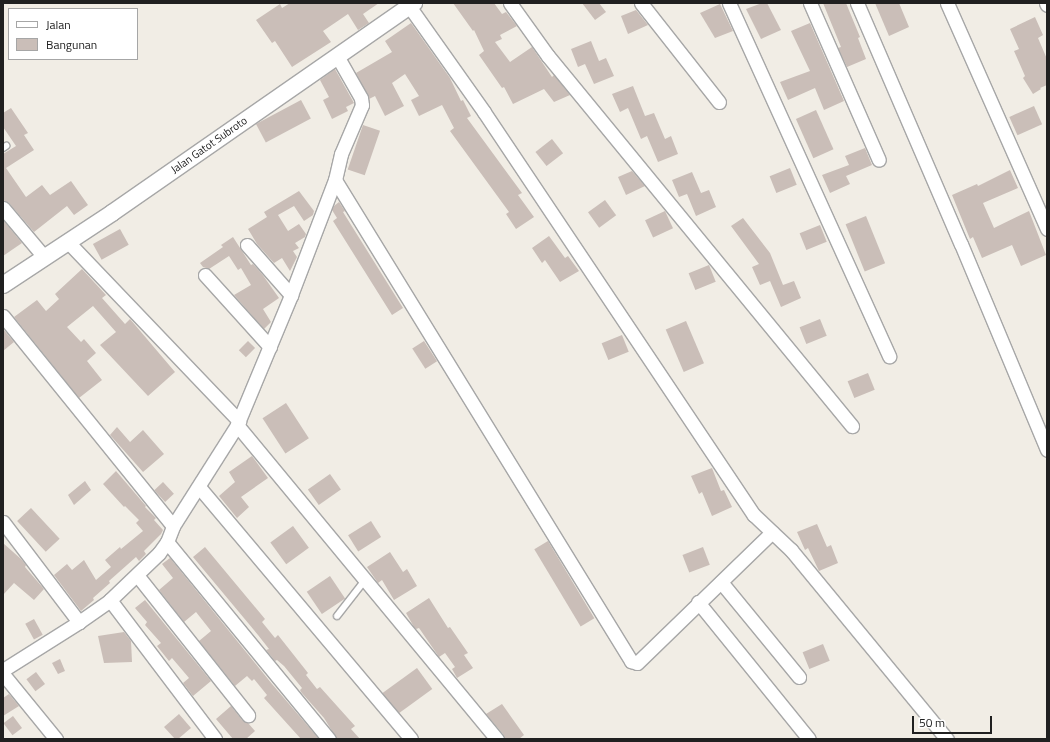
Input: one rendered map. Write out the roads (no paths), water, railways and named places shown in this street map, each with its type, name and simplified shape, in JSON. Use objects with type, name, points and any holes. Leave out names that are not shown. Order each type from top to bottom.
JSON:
[{"type":"street","points":[[510,3],[548,56],[852,426]]},
{"type":"street","points":[[641,3],[719,102]]},
{"type":"street","points":[[729,3],[889,356]]},
{"type":"street","points":[[810,3],[879,160]]},
{"type":"street","points":[[857,3],[961,244],[1047,450]]},
{"type":"street","points":[[947,3],[1047,229]]},
{"type":"street","points":[[411,5],[740,495],[759,521],[792,550],[947,739]]},
{"type":"street","name":"Jalan Gatot Subroto","points":[[3,285],[68,242],[411,5]]},
{"type":"street","points":[[56,739],[4,669],[80,622],[110,600],[159,553],[167,542],[173,526],[238,423],[291,295],[334,180],[341,154],[360,113],[362,102],[337,56]]},
{"type":"street","points":[[334,180],[631,661],[637,663],[698,602],[772,532]]},
{"type":"street","points":[[3,208],[44,258]]},
{"type":"street","points":[[68,242],[238,423],[365,580],[497,739]]},
{"type":"street","points":[[247,245],[291,295]]},
{"type":"street","points":[[205,275],[270,347]]},
{"type":"street","points":[[3,316],[173,526]]},
{"type":"street","points":[[199,487],[411,739]]},
{"type":"street","points":[[3,522],[80,622]]},
{"type":"street","points":[[167,542],[329,739]]},
{"type":"street","points":[[137,575],[248,715]]},
{"type":"street","points":[[720,582],[798,677]]},
{"type":"street","points":[[110,600],[215,739]]},
{"type":"street","points":[[698,602],[809,739]]},
{"type":"lane","points":[[337,616],[365,580]]}]
